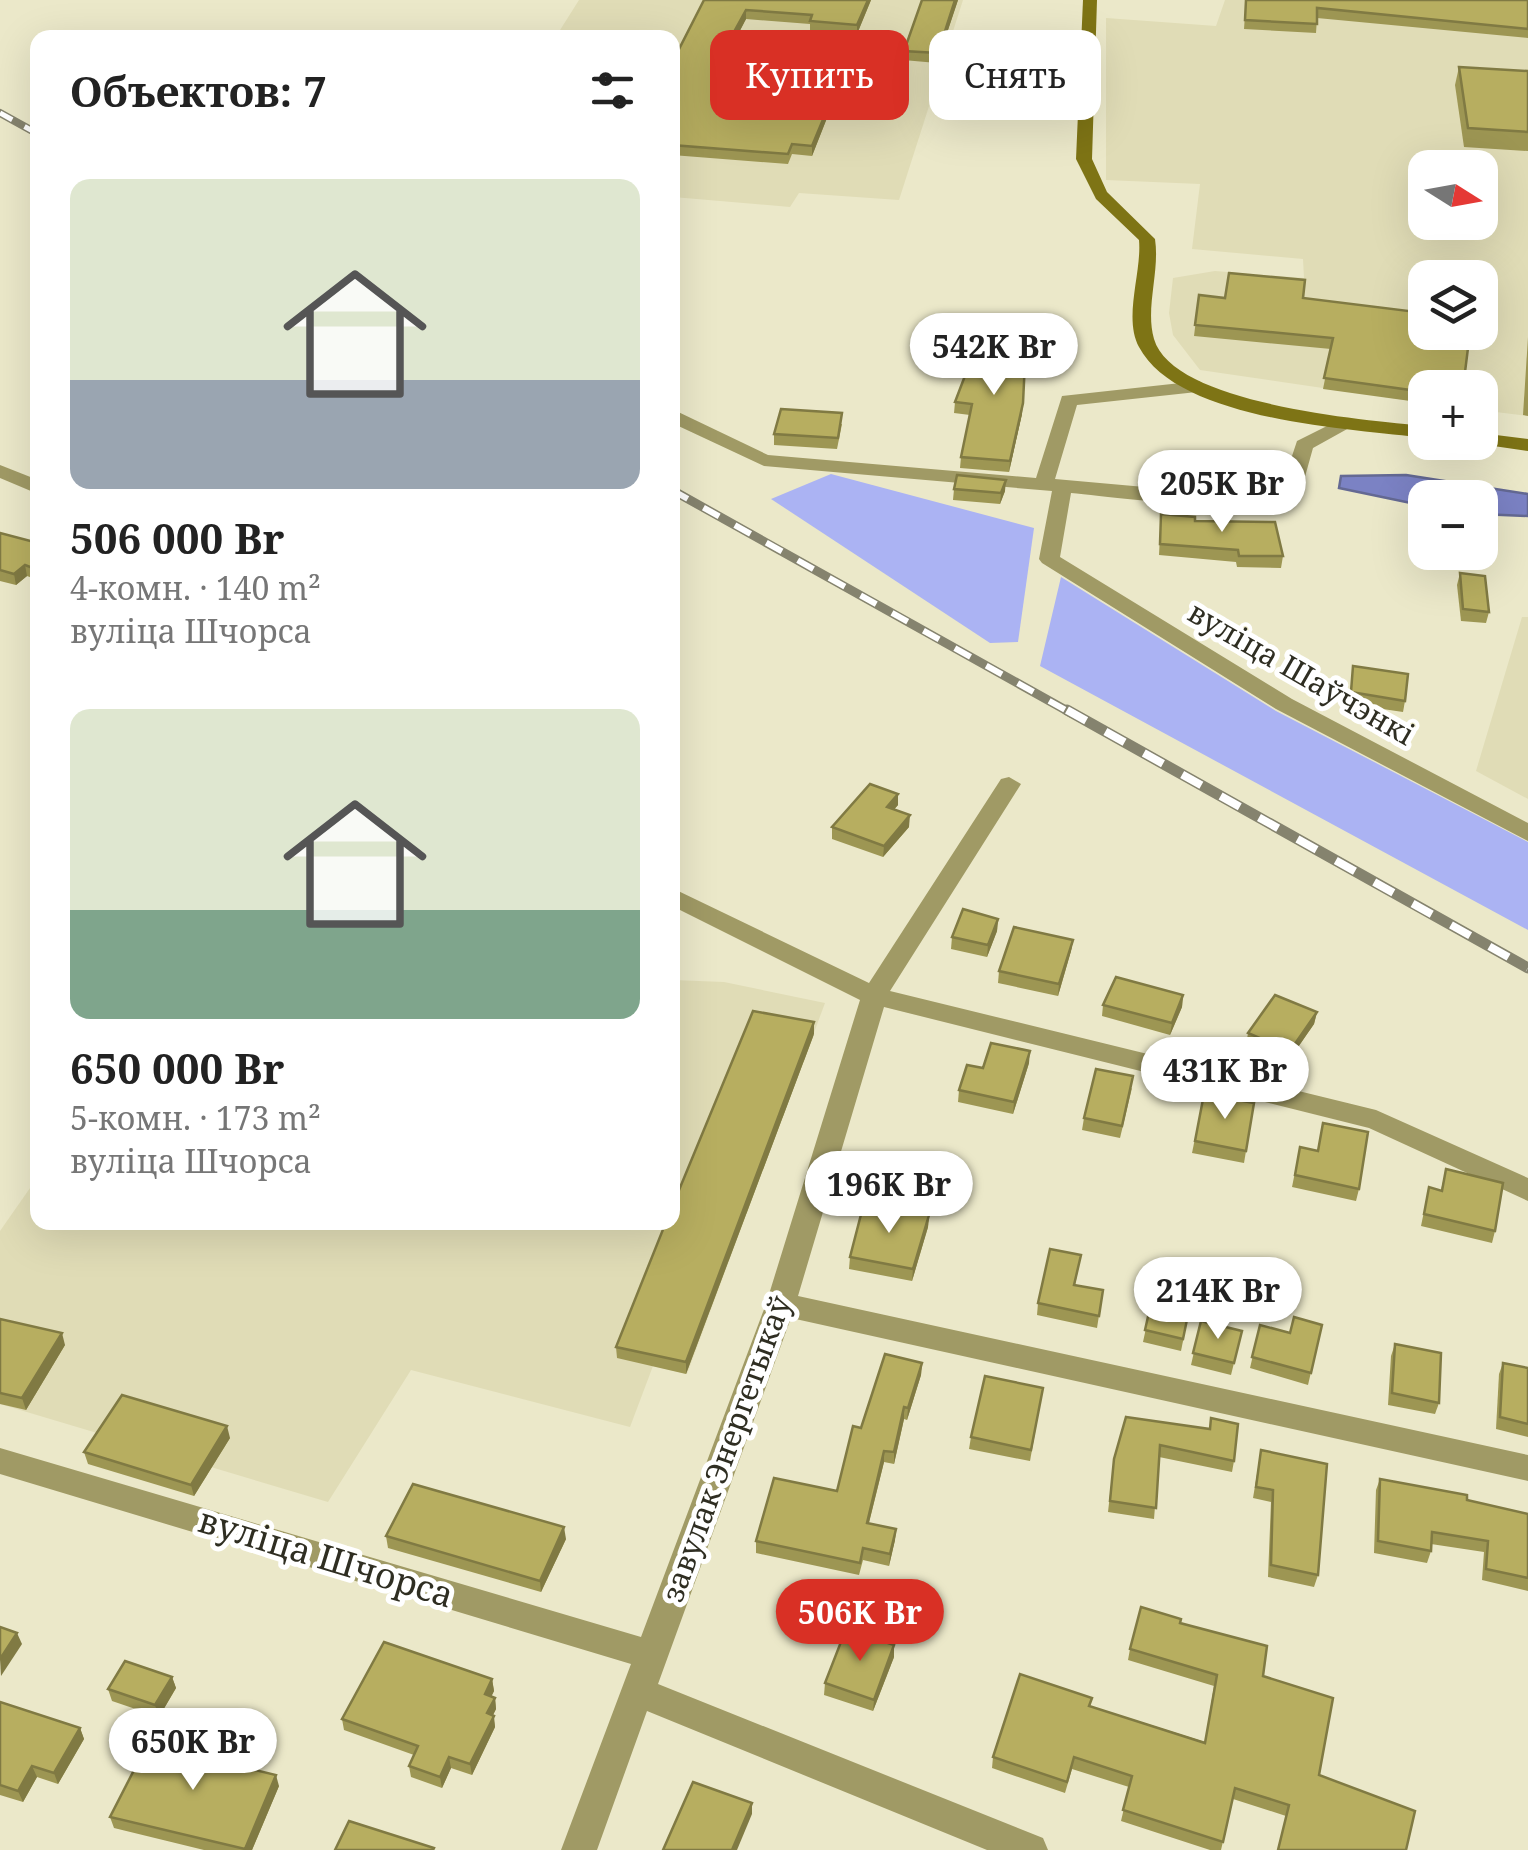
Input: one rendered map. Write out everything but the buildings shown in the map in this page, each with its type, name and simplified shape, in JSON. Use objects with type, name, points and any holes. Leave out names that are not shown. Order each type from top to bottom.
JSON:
[{"type":"street","points":[[1090,0],[1084,159],[1090,185],[1147,240],[1144,342],[1158,364],[1199,387],[1260,408],[1408,430]]},
{"type":"street","points":[[1052,488],[1070,400],[1199,387]]},
{"type":"street","points":[[680,419],[764,460],[1223,500],[1291,491],[1304,445],[1348,423]]},
{"type":"street","points":[[1498,441],[1528,445]]},
{"type":"street","points":[[2,473],[30,485]]},
{"type":"street","name":"вуліца Шаўчэнкі","points":[[1052,488],[1049,558],[1284,704],[1528,833]]},
{"type":"street","name":"завулак Энергетыкаў","points":[[580,1850],[780,1304],[874,996],[1009,784]]},
{"type":"street","points":[[680,900],[874,996],[1376,1120],[1528,1190]]},
{"type":"street","points":[[780,1304],[1528,1468]]},
{"type":"street","name":"вуліца Шчорса","points":[[0,1460],[652,1655]]},
{"type":"street","points":[[639,1692],[1030,1850]]},
{"type":"shaded area","points":[[579,0],[963,0],[953,30],[929,30],[929,106],[899,200],[799,193],[790,207],[680,198],[680,30],[560,30]]},
{"type":"shaded area","points":[[1225,0],[1528,0],[1528,416],[1498,412],[1498,370],[1408,370],[1408,401],[1200,370],[1173,335],[1169,313],[1173,278],[1215,271],[1304,278],[1303,259],[1192,249],[1200,184],[1106,180],[1106,18],[1216,26]]},
{"type":"shaded area","points":[[831,474],[1034,528],[1018,642],[990,643],[771,499]]},
{"type":"shaded area","points":[[1406,475],[1438,480],[1408,480],[1408,502],[1339,488],[1341,476]]},
{"type":"shaded area","points":[[1498,489],[1528,494],[1528,516],[1498,515]]},
{"type":"shaded area","points":[[1061,577],[1276,711],[1528,842],[1528,930],[1040,666]]},
{"type":"shaded area","points":[[1522,617],[1528,617],[1528,799],[1476,771]]},
{"type":"shaded area","points":[[680,980],[724,982],[825,1003],[687,1374],[653,1366],[630,1427],[411,1370],[328,1502],[0,1404],[0,1231],[30,1188],[30,1230],[680,1230]]},
{"type":"railway","points":[[0,113],[30,130]]},
{"type":"railway","points":[[680,494],[1071,713]]},
{"type":"railway","points":[[1067,710],[1528,968]]}]
